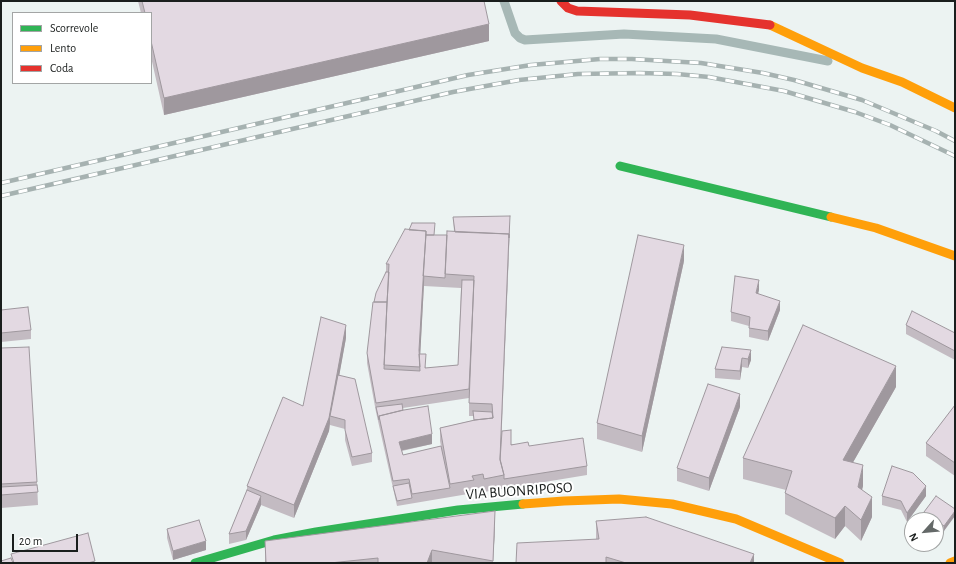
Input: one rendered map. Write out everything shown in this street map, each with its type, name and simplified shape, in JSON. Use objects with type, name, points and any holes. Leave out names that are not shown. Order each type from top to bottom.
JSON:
[{"type":"street","points":[[561,1],[568,8],[577,11],[690,15],[772,25],[862,68],[902,82],[955,108]]},
{"type":"street","points":[[620,166],[876,228],[955,256]]},
{"type":"street","name":"VIA BUONRIPOSO","points":[[195,563],[274,540],[458,510],[564,501],[619,499],[672,504],[736,519],[840,563]]},
{"type":"street","points":[[950,563],[955,561]]},
{"type":"lane","points":[[504,1],[515,33],[520,38],[525,40],[624,34],[716,39],[862,68]]},
{"type":"lane","points":[[947,563],[955,553]]},
{"type":"building","points":[[142,1],[484,1],[489,24],[164,98],[152,45],[152,12],[145,12]]},
{"type":"building","points":[[510,216],[509,238],[509,234],[455,232],[453,217]]},
{"type":"building","points":[[412,223],[435,223],[434,235],[426,235],[426,231],[409,230]]},
{"type":"building","points":[[405,229],[426,231],[419,350],[420,367],[384,365],[389,264],[386,264]]},
{"type":"building","points":[[447,231],[509,234],[500,459],[504,475],[484,479],[483,474],[472,476],[474,480],[450,484],[440,428],[475,420],[493,418],[492,404],[469,403],[474,276],[445,274]]},
{"type":"building","points":[[426,235],[447,235],[445,278],[423,276]]},
{"type":"building","points":[[638,235],[684,245],[642,436],[597,423]]},
{"type":"building","points":[[386,272],[389,272],[387,302],[374,302],[376,293]]},
{"type":"building","points":[[735,276],[759,280],[756,293],[780,301],[768,331],[749,328],[750,317],[731,312]]},
{"type":"building","points":[[462,280],[474,280],[469,389],[376,403],[367,353],[373,302],[387,302],[384,369],[420,371],[419,354],[426,354],[425,368],[458,365]]},
{"type":"building","points":[[28,307],[31,330],[1,333],[1,310]]},
{"type":"building","points":[[912,311],[955,333],[955,351],[906,325]]},
{"type":"building","points":[[321,317],[346,325],[329,418],[294,505],[247,486],[283,397],[303,406]]},
{"type":"building","points":[[803,325],[896,366],[843,460],[863,465],[858,487],[872,497],[861,520],[845,506],[835,518],[785,493],[792,471],[743,458]]},
{"type":"building","points":[[29,347],[37,482],[1,484],[1,348]]},
{"type":"building","points":[[722,347],[751,350],[748,359],[742,358],[740,371],[715,369]]},
{"type":"building","points":[[338,375],[355,379],[372,453],[352,457],[345,430],[345,420],[330,416]]},
{"type":"building","points":[[708,384],[740,394],[709,478],[677,468]]},
{"type":"building","points":[[402,404],[403,410],[379,416],[379,420],[376,407]]},
{"type":"building","points":[[955,405],[955,463],[926,443]]},
{"type":"building","points":[[428,406],[432,434],[399,442],[403,455],[441,446],[450,488],[412,494],[409,479],[393,481],[379,416]]},
{"type":"building","points":[[473,411],[492,412],[493,418],[474,420]]},
{"type":"building","points":[[511,430],[511,445],[528,442],[529,446],[583,438],[587,466],[504,479],[500,460],[502,431]]},
{"type":"building","points":[[892,466],[913,473],[926,486],[908,512],[901,501],[882,496]]},
{"type":"building","points":[[409,483],[412,498],[397,501],[393,486]]},
{"type":"building","points":[[37,485],[38,492],[1,495],[1,487]]},
{"type":"building","points":[[247,490],[261,496],[246,531],[229,534]]},
{"type":"building","points":[[936,496],[955,509],[944,526],[944,512],[924,512]]},
{"type":"building","points":[[495,511],[493,561],[432,550],[427,563],[378,563],[378,558],[330,563],[266,563],[265,541]]},
{"type":"building","points":[[646,517],[754,554],[750,563],[626,563],[606,557],[606,563],[516,563],[517,543],[599,539],[596,521]]},
{"type":"building","points":[[199,520],[206,541],[173,551],[167,529]]},
{"type":"building","points":[[88,533],[95,561],[88,563],[14,563],[11,554]]},
{"type":"building","points":[[11,558],[13,563],[1,563],[1,561]]},
{"type":"railway","points":[[1,183],[468,75],[531,65],[600,59],[632,59],[701,63],[763,73],[794,80],[862,100],[936,131],[955,141]]},
{"type":"railway","points":[[1,196],[453,92],[519,80],[578,74],[677,74],[709,77],[784,91],[855,112],[890,125],[955,156]]},
{"type":"traffic: fast","points":[[620,166],[831,217]]},
{"type":"traffic: fast","points":[[195,563],[274,540],[316,532],[458,510],[523,504]]},
{"type":"traffic: slow","points":[[770,25],[862,68],[902,82],[955,108]]},
{"type":"traffic: slow","points":[[831,217],[876,228],[955,256]]},
{"type":"traffic: slow","points":[[523,504],[619,499],[672,504],[736,519],[840,563]]},
{"type":"traffic: slow","points":[[950,563],[955,561]]},
{"type":"traffic: jam","points":[[561,1],[568,8],[577,11],[690,15],[770,25]]}]
